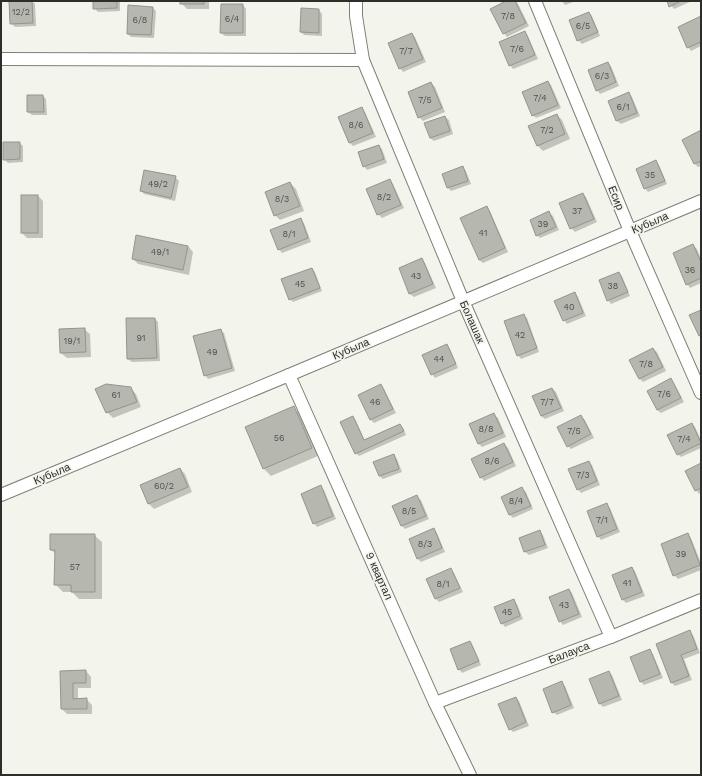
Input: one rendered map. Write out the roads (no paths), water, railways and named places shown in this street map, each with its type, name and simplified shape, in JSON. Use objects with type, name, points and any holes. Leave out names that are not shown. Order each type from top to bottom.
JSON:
[{"type":"street","name":"Болашак","points":[[356,1],[356,16],[363,60],[463,301],[611,637]]},
{"type":"street","name":"Есир","points":[[536,1],[630,231],[701,394]]},
{"type":"street","points":[[1,59],[363,60]]},
{"type":"street","name":"Кубыла","points":[[1,495],[701,201]]},
{"type":"street","name":"9 квартал","points":[[289,375],[436,703],[470,775]]},
{"type":"street","name":"Балауса","points":[[436,703],[611,637],[701,600]]}]
